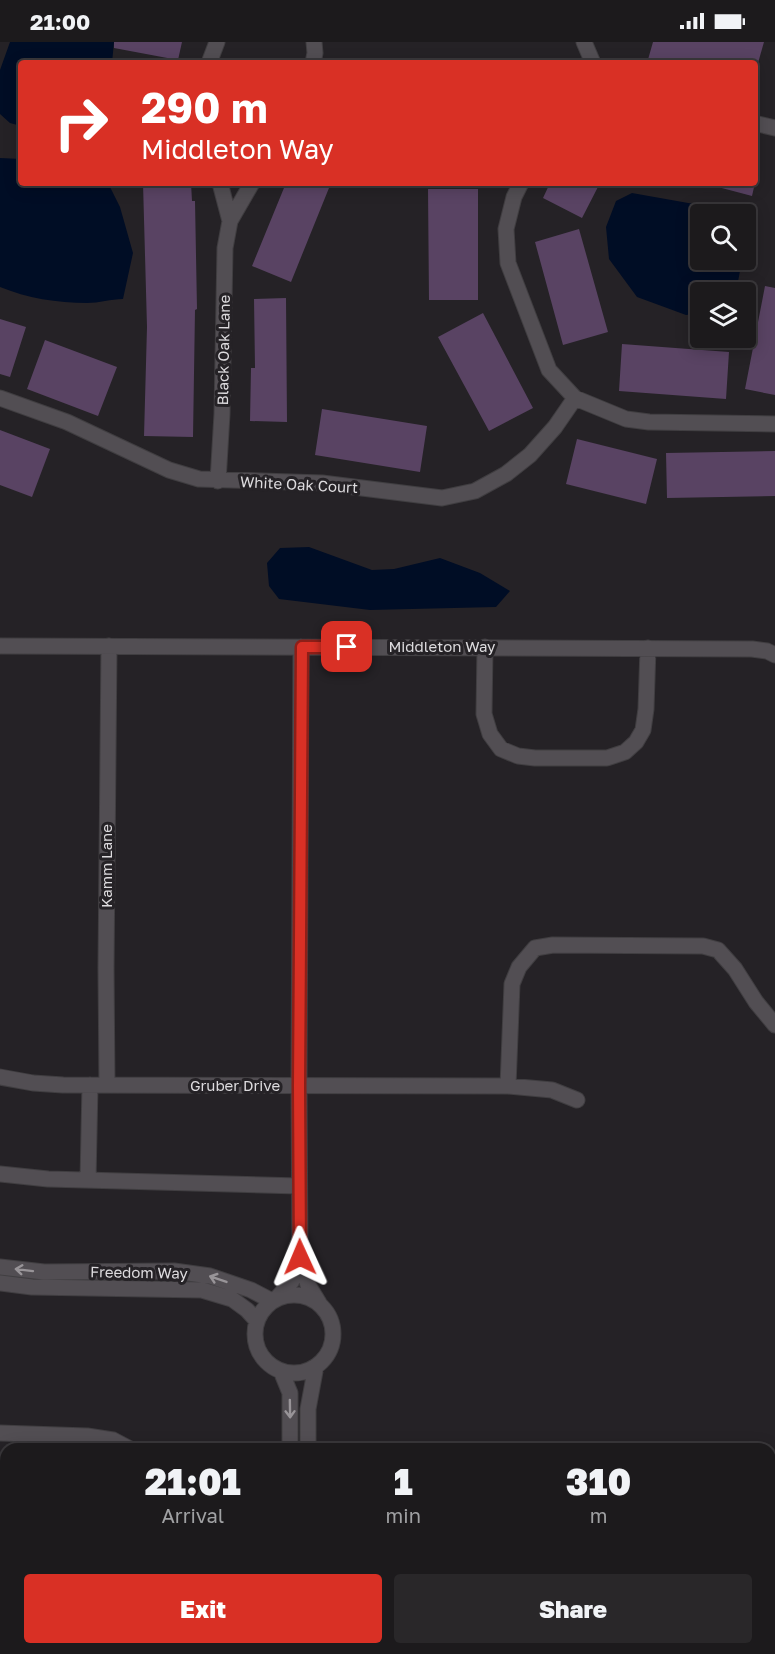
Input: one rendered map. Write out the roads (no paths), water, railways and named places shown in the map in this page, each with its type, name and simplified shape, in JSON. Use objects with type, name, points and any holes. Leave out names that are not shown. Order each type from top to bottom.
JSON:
[{"type":"street","points":[[210,60],[217,42]]},
{"type":"street","points":[[314,42],[314,60]]},
{"type":"street","points":[[584,42],[590,60]]},
{"type":"street","points":[[758,124],[775,128]]},
{"type":"street","name":"Black Oak Lane","points":[[221,186],[230,221]]},
{"type":"street","name":"Black Oak Lane","points":[[218,481],[222,414],[225,248],[230,221],[250,186]]},
{"type":"street","points":[[520,186],[514,197],[506,229],[508,263],[549,370],[575,398],[626,419],[649,422],[775,424]]},
{"type":"street","name":"White Oak Court","points":[[0,398],[67,422],[169,470],[199,479],[322,483],[442,498],[476,491],[506,474],[530,455],[555,427],[575,398]]},
{"type":"street","name":"Middleton Way","points":[[0,646],[752,649],[767,651],[775,655]]},
{"type":"street","name":"Kamm Lane","points":[[107,1085],[109,646]]},
{"type":"street","points":[[300,1257],[292,1281],[261,1312],[255,1333],[262,1356],[270,1365],[281,1371],[293,1373],[305,1372],[325,1358],[334,1335],[327,1312],[308,1285],[300,1257],[302,647]]},
{"type":"street","points":[[485,647],[484,714],[490,734],[501,749],[518,756],[535,758],[607,758],[625,752],[636,742],[643,729],[646,709],[648,648]]},
{"type":"street","points":[[508,1086],[512,984],[519,968],[535,948],[553,945],[703,946],[718,950],[735,969],[756,1002],[775,1025]]},
{"type":"street","name":"Gruber Drive","points":[[0,1077],[33,1083],[90,1085],[508,1086],[552,1090],[577,1100]]},
{"type":"street","points":[[88,1180],[90,1085]]},
{"type":"street","points":[[0,1174],[48,1179],[299,1186]]},
{"type":"street","name":"Freedom Way","points":[[0,1267],[202,1290],[232,1299],[257,1321]]},
{"type":"street","name":"Freedom Way","points":[[0,1282],[32,1287],[174,1271],[210,1276],[274,1300]]},
{"type":"street","points":[[274,1300],[298,1294],[319,1303]]},
{"type":"street","points":[[308,1443],[308,1409],[316,1366]]},
{"type":"street","points":[[281,1371],[290,1393],[290,1443]]},
{"type":"street","points":[[0,1433],[87,1436],[119,1443]]},
{"type":"water","points":[[10,42],[114,42],[112,60],[18,60],[18,125],[10,123],[0,114],[0,70]]},
{"type":"water","points":[[0,158],[18,159],[18,186],[110,186],[120,207],[133,253],[123,299],[92,303],[65,302],[31,297],[0,287]]},
{"type":"water","points":[[632,193],[694,204],[690,204],[690,270],[740,270],[738,282],[690,282],[690,314],[637,297],[609,259],[606,227],[616,201]]},
{"type":"water","points":[[309,547],[372,570],[394,569],[440,558],[480,573],[510,591],[496,607],[370,610],[279,599],[269,586],[267,563],[280,548]]}]
